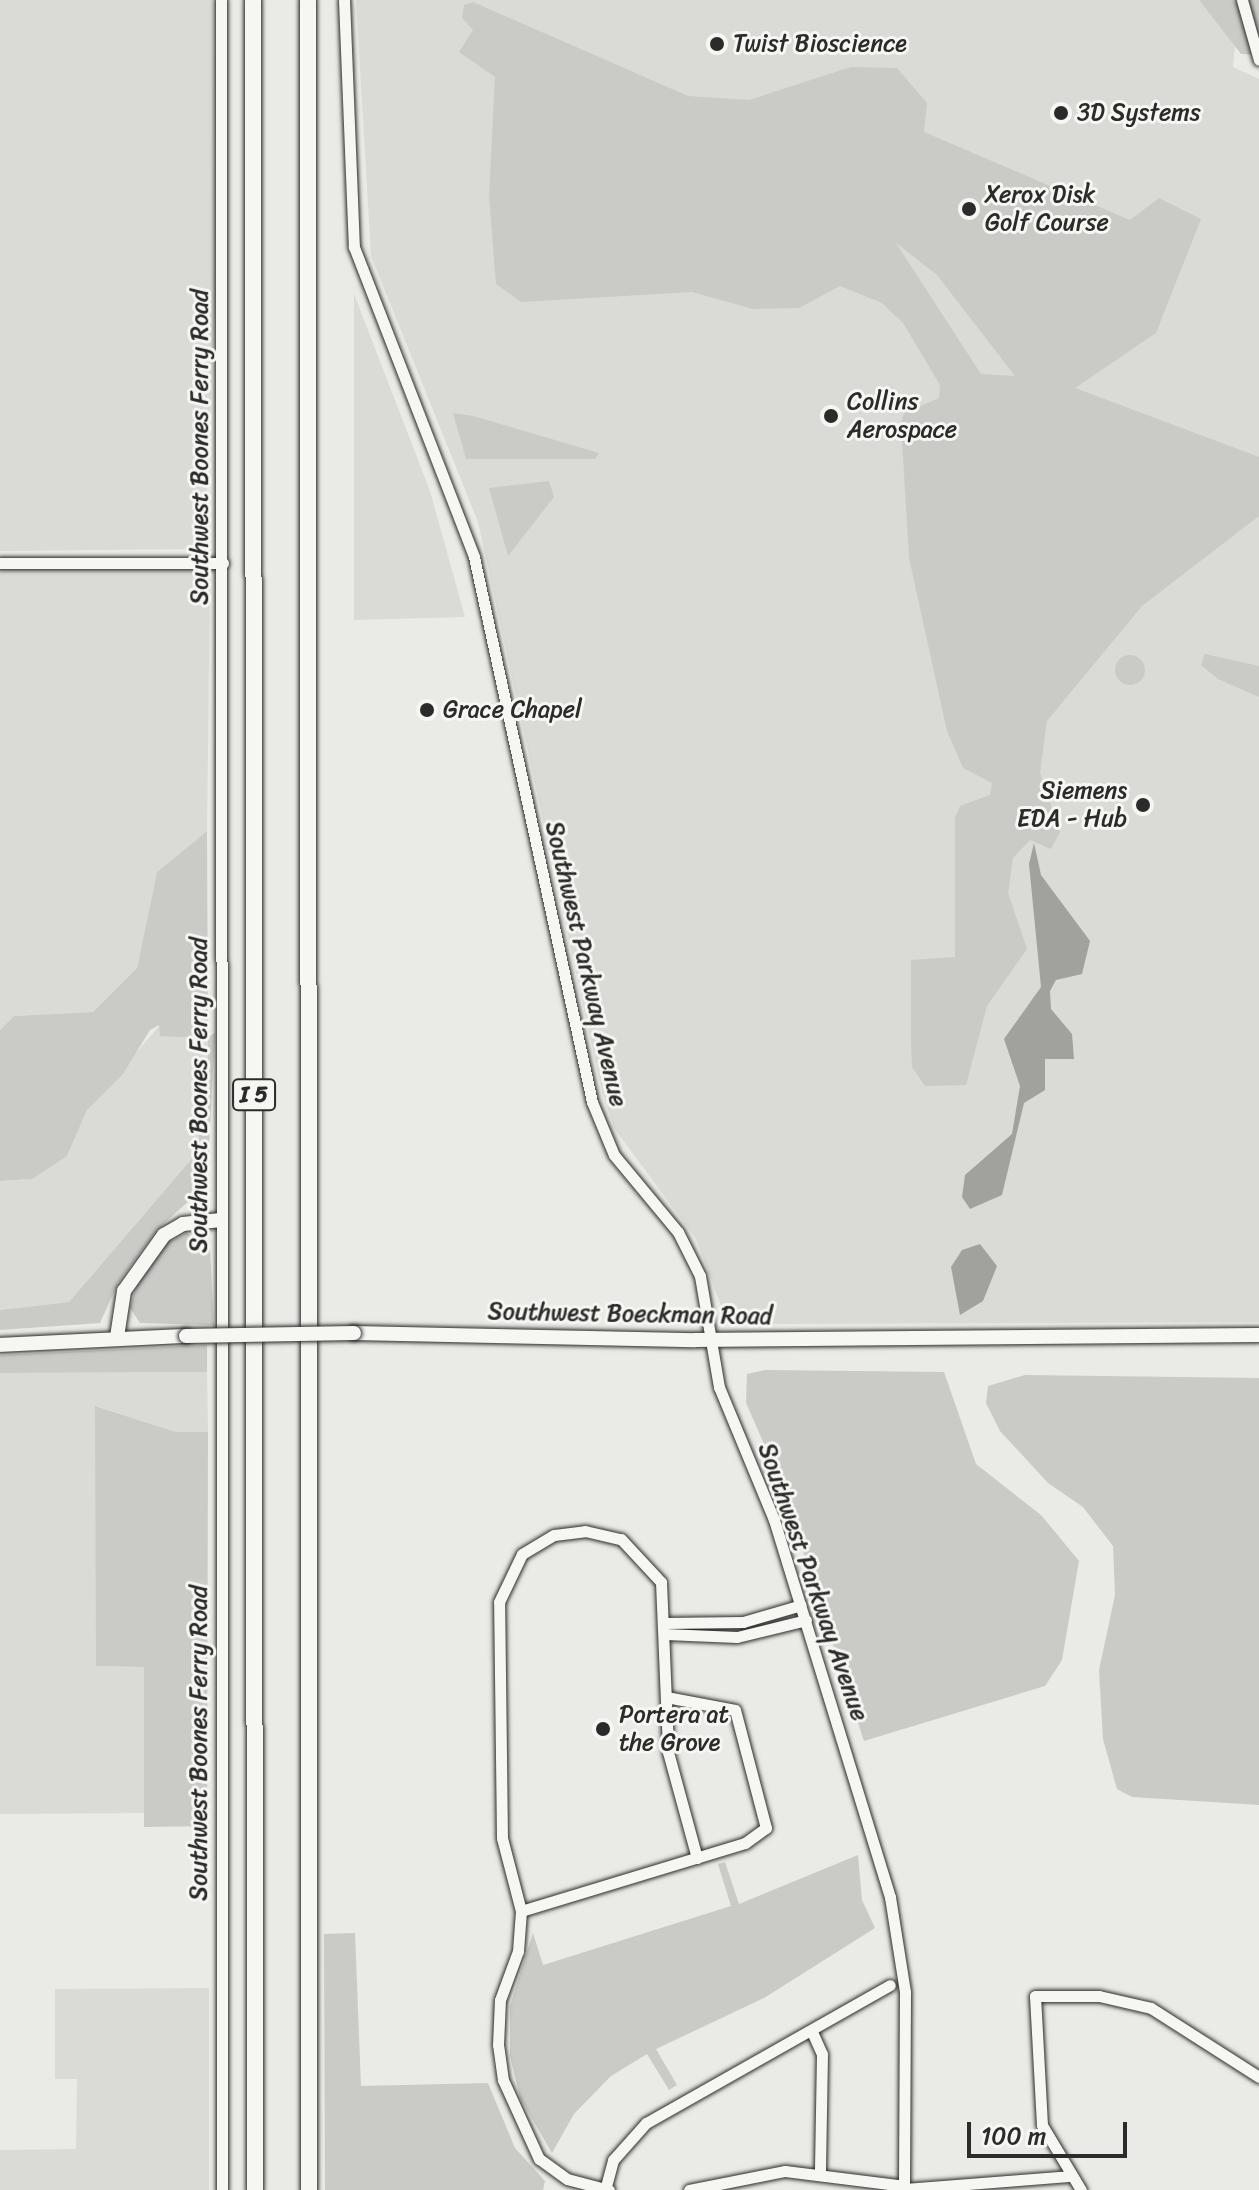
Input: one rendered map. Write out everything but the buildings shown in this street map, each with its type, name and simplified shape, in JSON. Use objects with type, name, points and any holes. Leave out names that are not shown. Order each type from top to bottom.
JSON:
[{"type":"highway","name":"I 5","points":[[253,0],[255,2190]]},
{"type":"highway","name":"I 5","points":[[308,0],[309,2190]]},
{"type":"main road","points":[[117,1337],[124,1291],[164,1235],[183,1224],[221,1220]]},
{"type":"main road","name":"Southwest Boeckman Road","points":[[0,1345],[117,1337],[354,1333],[712,1339],[1259,1335]]},
{"type":"street","name":"Southwest Boones Ferry Road","points":[[221,0],[222,2190]]},
{"type":"street","name":"Southwest Parkway Avenue","points":[[344,0],[357,256],[449,479],[477,568],[599,1126],[691,1255],[712,1339],[721,1393],[806,1620],[899,1935],[904,2188]]},
{"type":"street","points":[[1242,0],[1259,60]]},
{"type":"street","points":[[0,563],[223,563]]},
{"type":"street","points":[[697,1858],[672,1780],[665,1628],[655,1571],[637,1548],[610,1535],[554,1535],[510,1569],[499,1602],[498,1784],[502,1838],[521,1911],[497,2020],[503,2080],[539,2159],[567,2179],[607,2190],[613,2160],[646,2123],[708,2083],[813,2034],[890,1985]]},
{"type":"street","points":[[665,1628],[743,1622],[801,1605]]},
{"type":"street","points":[[665,1628],[737,1637],[806,1620]]},
{"type":"street","points":[[521,1911],[755,1839],[766,1828],[768,1812],[735,1710],[666,1697]]},
{"type":"street","points":[[1081,2190],[1068,2176],[1038,2105],[1035,1996],[1099,1996],[1151,2008],[1257,2071]]},
{"type":"street","points":[[813,2034],[822,2054],[820,2173]]},
{"type":"street","points":[[689,2190],[769,2172],[820,2173],[904,2188]]},
{"type":"street","points":[[892,2190],[1068,2176]]},
{"type":"shaded area","points":[[0,0],[213,0],[215,306],[205,538],[193,549],[0,551]]},
{"type":"shaded area","points":[[356,0],[1239,0],[1233,67],[1259,79],[1259,1322],[745,1324],[722,1308],[696,1239],[614,1128],[602,1091],[478,522],[371,256]]},
{"type":"shaded area","points":[[1199,0],[1259,0],[1259,55],[1241,54]]},
{"type":"shaded area","points":[[473,2],[688,96],[749,100],[851,67],[897,68],[927,103],[924,132],[1130,220],[1159,198],[1201,219],[1156,333],[1075,388],[1259,457],[1259,516],[1142,606],[1047,721],[1040,773],[1060,832],[1051,849],[1030,840],[1013,858],[1008,893],[1027,949],[987,1006],[966,1085],[925,1086],[912,1067],[911,1043],[911,960],[955,957],[955,818],[960,806],[990,795],[992,783],[963,768],[947,731],[909,558],[901,423],[904,413],[939,398],[940,385],[903,323],[882,303],[840,286],[799,308],[753,309],[692,292],[521,302],[496,284],[489,196],[495,77],[459,52],[473,30],[462,18],[464,5]],"holes":[[[896,243],[937,275],[1015,376],[981,374]]]},
{"type":"shaded area","points":[[354,294],[430,491],[465,617],[354,620]]},
{"type":"shaded area","points":[[453,413],[599,453],[595,459],[466,459]]},
{"type":"shaded area","points":[[549,481],[554,497],[508,556],[489,488]]},
{"type":"shaded area","points":[[196,567],[210,579],[207,831],[157,872],[137,968],[93,1012],[14,1016],[0,1030],[0,569]]},
{"type":"shaded area","points":[[1205,654],[1259,666],[1259,697],[1218,679],[1201,665]]},
{"type":"shaded area","points":[[1130,655],[1141,659],[1145,670],[1141,681],[1130,685],[1119,681],[1115,670],[1119,659]]},
{"type":"shaded area","points":[[207,831],[208,1037],[215,1033],[207,1184],[155,1232],[118,1283],[100,1323],[0,1330],[0,1310],[69,1302],[195,1155],[208,1091],[208,1038],[160,1036],[159,1025],[150,1030],[123,1074],[87,1110],[67,1156],[32,1179],[0,1181],[0,1030],[14,1016],[93,1012],[137,968],[157,872]]},
{"type":"shaded area","points":[[1034,843],[1041,875],[1090,941],[1082,974],[1056,980],[1050,991],[1051,1009],[1072,1034],[1074,1059],[1045,1059],[1045,1090],[1024,1103],[1002,1195],[970,1209],[962,1197],[965,1175],[1012,1134],[1020,1086],[1004,1039],[1041,987],[1029,864]]},
{"type":"shaded area","points":[[160,1025],[208,1037],[208,1091],[195,1155],[69,1302],[0,1310],[0,1181],[24,1180],[67,1156],[87,1110]]},
{"type":"shaded area","points":[[187,1233],[210,1250],[214,1325],[140,1323],[130,1308],[138,1281],[165,1244]]},
{"type":"shaded area","points":[[980,1244],[997,1266],[983,1301],[960,1315],[951,1267],[962,1250]]},
{"type":"shaded area","points":[[207,1345],[207,1372],[0,1373],[0,1355]]},
{"type":"shaded area","points":[[765,1370],[944,1372],[976,1464],[1041,1515],[1079,1561],[1062,1660],[1045,1686],[864,1741],[780,1480],[746,1403],[747,1374]]},
{"type":"shaded area","points":[[207,1372],[208,1432],[176,1432],[96,1406],[96,1666],[144,1667],[144,1813],[0,1814],[0,1373]]},
{"type":"shaded area","points":[[1025,1375],[1259,1378],[1259,1805],[1132,1797],[1117,1789],[1103,1739],[1099,1670],[1115,1595],[1113,1546],[1083,1507],[1048,1483],[1000,1431],[986,1403],[988,1386]]},
{"type":"shaded area","points":[[95,1406],[176,1432],[208,1432],[207,1826],[144,1827],[144,1667],[96,1666]]},
{"type":"shaded area","points":[[858,1855],[862,1900],[875,1928],[764,1998],[656,2049],[677,2085],[669,2090],[647,2054],[611,2076],[574,2114],[552,2153],[520,2098],[510,2056],[510,2006],[533,1933],[543,1965],[731,1906],[718,1864],[725,1862],[739,1904]]},
{"type":"shaded area","points":[[355,1933],[361,2086],[488,2083],[515,2148],[545,2181],[543,2190],[325,2190],[324,1934]]},
{"type":"shaded area","points":[[209,1988],[209,2190],[0,2190],[0,2150],[76,2149],[77,2079],[55,2079],[55,1989]]},
{"type":"place","name":"Twist Bioscience","points":[[717,44]]},
{"type":"place","name":"3D Systems","points":[[1061,113]]},
{"type":"place","name":"Xerox Disk Golf Course","points":[[969,209]]},
{"type":"place","name":"Collins Aerospace","points":[[831,416]]},
{"type":"place","name":"Grace Chapel","points":[[427,710]]},
{"type":"place","name":"Siemens EDA - Hub","points":[[1143,805]]},
{"type":"place","name":"Portera at the Grove","points":[[603,1729]]}]
